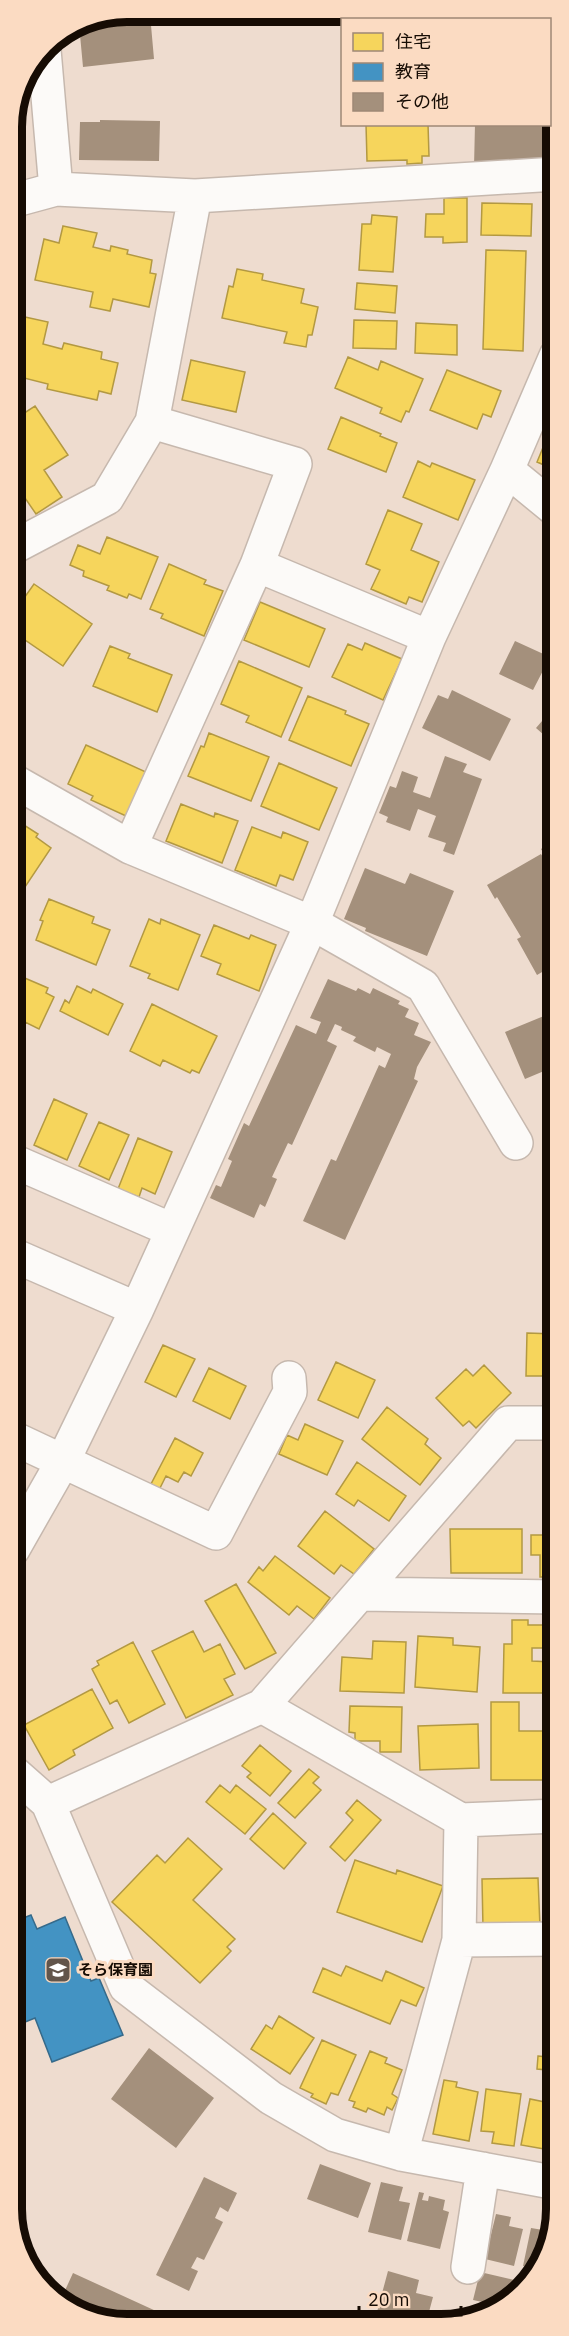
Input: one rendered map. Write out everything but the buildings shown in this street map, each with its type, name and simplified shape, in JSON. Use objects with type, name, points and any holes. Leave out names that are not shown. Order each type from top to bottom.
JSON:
[{"type":"street","points":[[45,63],[56,189]]},
{"type":"street","points":[[23,198],[56,189],[195,196],[546,175]]},
{"type":"street","points":[[23,542],[107,498],[152,422],[195,196]]},
{"type":"street","points":[[22,1533],[62,1463],[137,1309],[312,923],[429,638],[507,470],[546,379]]},
{"type":"street","points":[[130,847],[257,565],[295,464],[152,422]]},
{"type":"street","points":[[507,470],[546,502]]},
{"type":"street","points":[[257,565],[429,638]]},
{"type":"street","points":[[23,786],[130,847],[312,923],[423,986],[516,1143]]},
{"type":"street","points":[[22,1165],[172,1230]]},
{"type":"street","points":[[22,1260],[137,1309]]},
{"type":"street","points":[[22,1443],[216,1533],[290,1392],[289,1378]]},
{"type":"street","points":[[48,1803],[262,1706],[508,1423],[546,1423]]},
{"type":"street","points":[[360,1594],[546,1597]]},
{"type":"street","points":[[262,1706],[461,1820],[546,1816]]},
{"type":"street","points":[[22,1780],[48,1803],[126,1987],[272,2098],[335,2135],[401,2154],[546,2181]]},
{"type":"street","points":[[401,2154],[459,1940],[461,1820]]},
{"type":"street","points":[[459,1940],[546,1939]]},
{"type":"street","points":[[468,2267],[483,2169]]},
{"type":"place","name":"そら保育園","points":[[58,1970]]}]
